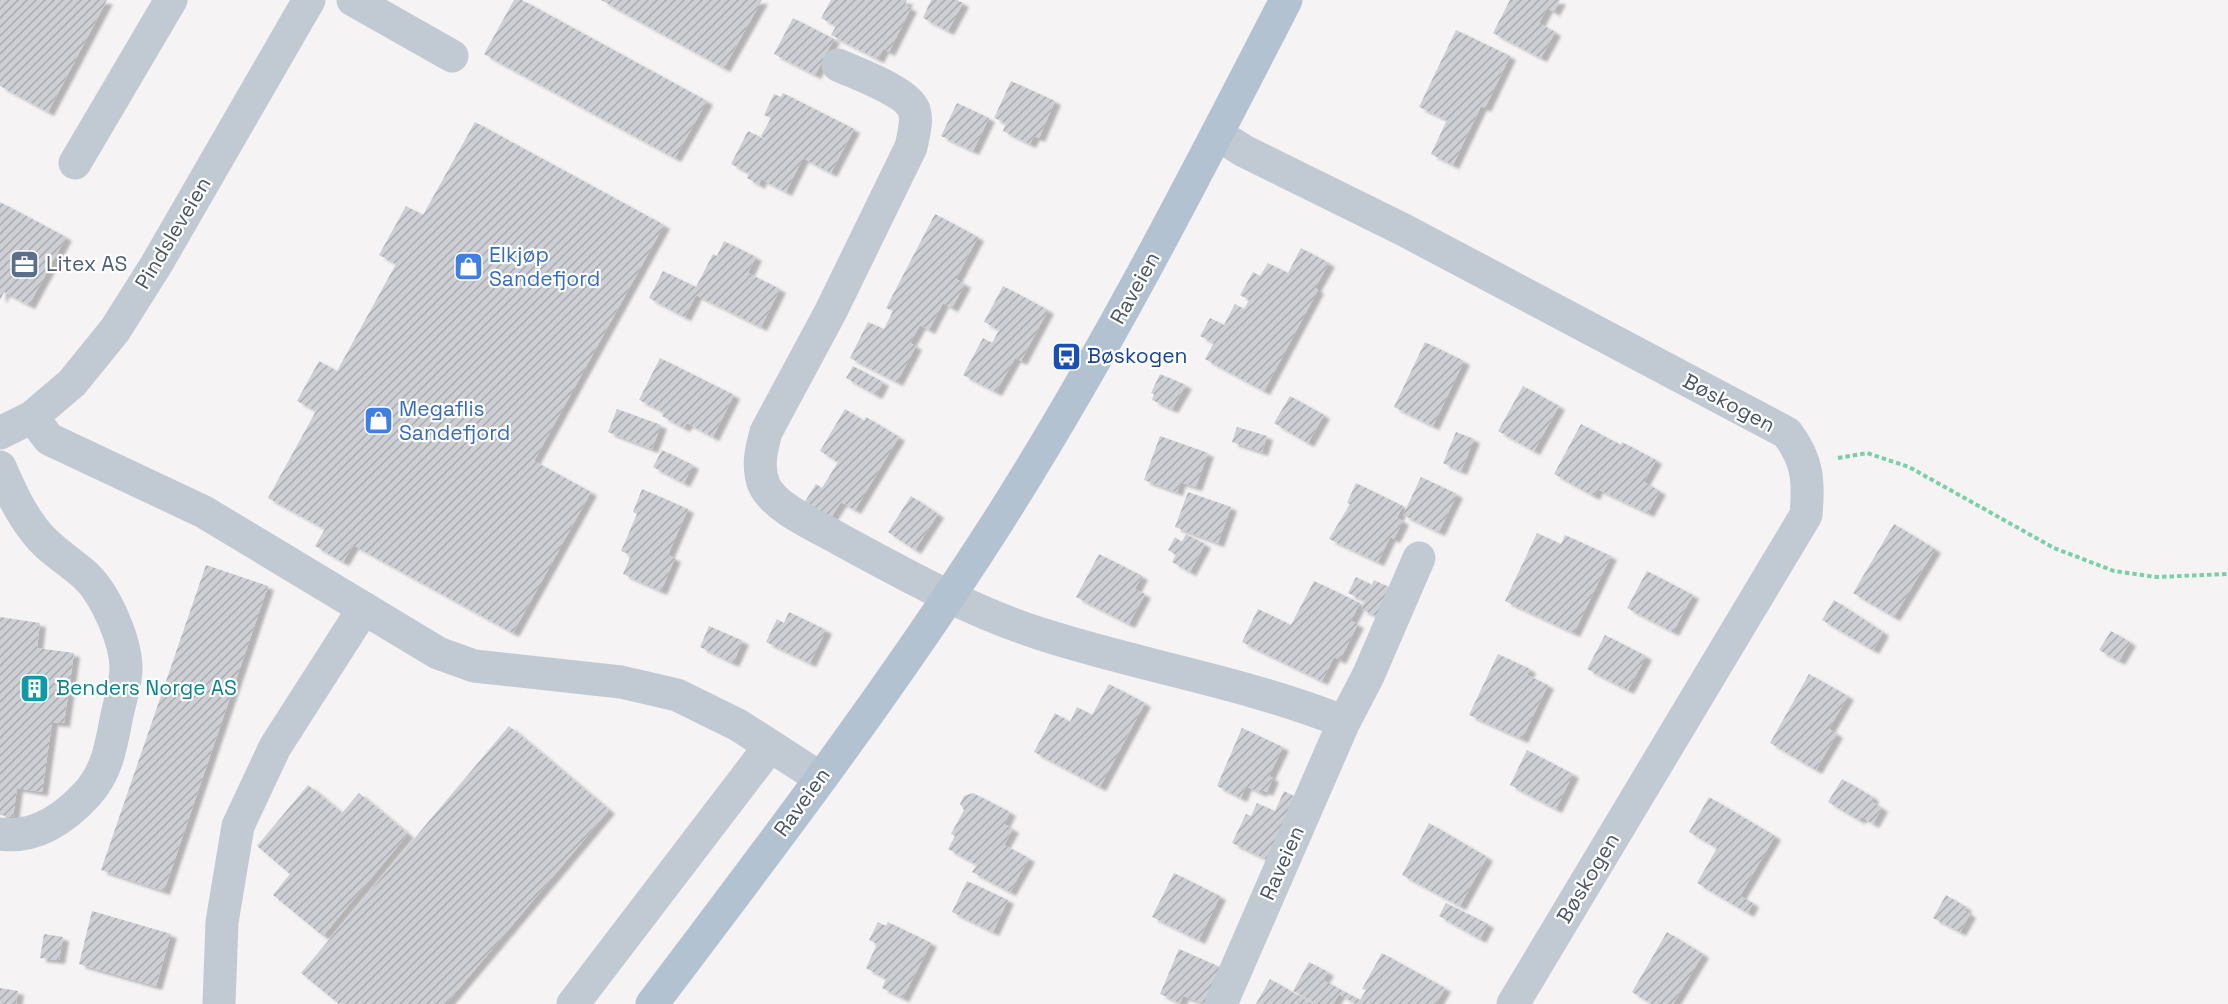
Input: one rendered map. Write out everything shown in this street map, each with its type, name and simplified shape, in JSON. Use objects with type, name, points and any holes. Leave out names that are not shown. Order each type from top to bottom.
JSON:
[{"type":"main road","name":"Raveien","points":[[652,1004],[820,778],[949,598],[999,520],[1097,355],[1217,134],[1286,0]]},
{"type":"street","points":[[75,163],[171,0]]},
{"type":"street","name":"Pindsleveien","points":[[0,433],[32,417],[72,383],[115,330],[156,265],[309,0]]},
{"type":"street","points":[[353,0],[453,56]]},
{"type":"street","points":[[838,65],[906,98],[914,111],[915,128],[911,147],[831,311],[766,432],[760,453],[760,467],[765,486],[773,498],[796,516],[949,598],[1038,633],[1292,701],[1344,722]]},
{"type":"street","name":"Bøskogen","points":[[1217,134],[1244,151],[1404,230],[1786,433],[1799,449],[1804,463],[1808,487],[1806,515],[1513,1004]]},
{"type":"street","points":[[32,417],[49,439],[204,512],[438,653],[474,666],[621,682],[677,695],[738,725],[820,778]]},
{"type":"street","points":[[0,467],[14,500],[36,532],[87,577],[106,604],[119,635],[126,670],[107,766],[89,791],[68,814],[38,830],[14,836],[0,834]]},
{"type":"street","name":"Raveien","points":[[1221,1004],[1344,722],[1368,676],[1419,558]]},
{"type":"street","points":[[219,1004],[222,922],[238,826],[275,747],[364,608]]},
{"type":"street","points":[[573,1004],[770,746]]},
{"type":"path","points":[[1804,463],[1867,453],[1909,467],[2054,548],[2114,571],[2156,577],[2228,574]]},
{"type":"building","points":[[0,0],[107,0],[48,112],[0,86]]},
{"type":"building","points":[[514,0],[522,0],[707,101],[675,158],[484,54]]},
{"type":"building","points":[[601,0],[762,0],[724,68]]},
{"type":"building","points":[[831,0],[907,0],[905,5],[911,8],[889,52],[883,49],[878,59],[831,35],[836,26],[821,18]]},
{"type":"building","points":[[931,0],[957,0],[963,3],[948,31],[923,18]]},
{"type":"building","points":[[1510,0],[1560,0],[1554,12],[1547,8],[1539,23],[1555,32],[1541,58],[1493,33]]},
{"type":"building","points":[[793,18],[834,39],[815,75],[774,54]]},
{"type":"building","points":[[1456,30],[1510,56],[1485,108],[1481,106],[1453,165],[1431,154],[1447,120],[1419,107]]},
{"type":"building","points":[[1011,81],[1055,101],[1039,138],[1034,136],[1030,144],[1003,131],[1006,123],[994,118]]},
{"type":"building","points":[[783,93],[854,129],[831,173],[803,158],[786,192],[761,179],[759,185],[747,178],[749,173],[731,164],[748,131],[766,140],[761,136],[771,118],[764,115],[774,94],[781,97]]},
{"type":"building","points":[[957,103],[989,118],[973,151],[941,136]]},
{"type":"building","points":[[475,122],[664,225],[534,461],[591,492],[513,633],[353,545],[343,562],[315,546],[325,529],[268,498],[316,411],[297,401],[319,361],[337,371],[396,264],[379,255],[406,206],[423,215]]},
{"type":"building","name":"Litex AS","points":[[0,202],[66,237],[29,305],[4,292],[0,300]]},
{"type":"building","points":[[935,214],[978,237],[956,279],[965,284],[952,308],[943,303],[929,330],[920,325],[910,343],[916,346],[897,382],[850,358],[868,322],[884,329],[893,311],[886,308]]},
{"type":"building","points":[[724,241],[756,257],[748,273],[780,289],[761,327],[696,295],[685,317],[649,298],[663,271],[696,287],[713,254],[717,256]]},
{"type":"building","points":[[1301,248],[1329,263],[1315,288],[1318,290],[1264,391],[1205,359],[1214,343],[1200,336],[1210,318],[1224,325],[1235,304],[1244,309],[1249,300],[1240,295],[1253,272],[1260,276],[1268,263],[1288,273]]},
{"type":"building","points":[[1003,286],[1048,310],[1021,361],[1015,358],[996,392],[963,375],[983,338],[992,343],[999,330],[984,322]]},
{"type":"building","points":[[1425,342],[1464,361],[1433,426],[1394,407]]},
{"type":"building","points":[[660,358],[734,395],[713,437],[687,423],[684,428],[662,416],[664,412],[639,400]]},
{"type":"building","points":[[853,366],[883,382],[876,395],[846,378]]},
{"type":"building","points":[[1160,374],[1186,385],[1172,409],[1152,400],[1154,394],[1151,393]]},
{"type":"building","points":[[1523,386],[1559,406],[1534,451],[1498,431]]},
{"type":"building","points":[[1290,396],[1324,415],[1308,443],[1274,423]]},
{"type":"building","points":[[617,409],[661,425],[652,449],[608,432]]},
{"type":"building","points":[[845,409],[864,421],[866,417],[899,437],[855,510],[841,502],[830,519],[804,503],[816,484],[822,488],[838,462],[820,451]]},
{"type":"building","points":[[1581,424],[1656,460],[1644,482],[1660,491],[1648,513],[1597,489],[1594,496],[1554,474]]},
{"type":"building","points":[[1237,427],[1267,436],[1262,452],[1232,442]]},
{"type":"building","points":[[1456,432],[1474,439],[1461,471],[1443,463]]},
{"type":"building","points":[[1160,436],[1208,453],[1196,487],[1180,482],[1177,492],[1144,480]]},
{"type":"building","points":[[662,450],[693,465],[684,483],[653,467]]},
{"type":"building","points":[[1421,477],[1457,494],[1439,532],[1403,515]]},
{"type":"building","points":[[1356,483],[1403,506],[1397,518],[1403,521],[1394,539],[1390,537],[1378,562],[1329,539],[1350,504],[1347,503]]},
{"type":"building","points":[[642,489],[688,509],[668,555],[675,558],[661,591],[623,574],[631,555],[621,551],[637,514],[633,512]]},
{"type":"building","points":[[1188,492],[1231,507],[1218,543],[1175,527]]},
{"type":"building","points":[[911,496],[938,514],[915,550],[888,532]]},
{"type":"building","points":[[1894,524],[1935,549],[1894,617],[1853,593]]},
{"type":"building","points":[[1537,533],[1561,544],[1565,535],[1611,556],[1574,633],[1505,601]]},
{"type":"building","points":[[1186,534],[1205,544],[1190,572],[1172,562],[1176,555],[1168,550],[1175,537],[1182,542]]},
{"type":"building","points":[[1099,554],[1142,576],[1135,589],[1145,594],[1129,624],[1076,597]]},
{"type":"building","points":[[206,565],[268,586],[164,891],[101,870]]},
{"type":"building","points":[[1647,571],[1693,595],[1673,632],[1627,608]]},
{"type":"building","points":[[1356,577],[1372,585],[1374,580],[1393,589],[1380,618],[1361,609],[1365,601],[1348,593]]},
{"type":"building","points":[[1314,581],[1360,603],[1351,621],[1358,624],[1340,660],[1334,657],[1322,681],[1242,642],[1258,609],[1291,625]]},
{"type":"building","points":[[1834,600],[1883,632],[1873,650],[1822,620]]},
{"type":"building","points":[[789,612],[826,630],[810,663],[766,642],[777,619],[784,623]]},
{"type":"building","name":"Benders Norge AS","points":[[0,617],[40,623],[37,648],[74,653],[64,723],[52,722],[42,792],[17,788],[13,817],[0,815]]},
{"type":"building","points":[[709,626],[743,641],[733,663],[700,647]]},
{"type":"building","points":[[2111,631],[2130,642],[2119,661],[2099,650]]},
{"type":"building","points":[[1605,635],[1646,656],[1628,690],[1587,669]]},
{"type":"building","points":[[1498,654],[1530,669],[1527,675],[1548,685],[1522,739],[1469,715]]},
{"type":"building","points":[[1809,674],[1848,696],[1829,729],[1837,734],[1816,770],[1770,743]]},
{"type":"building","points":[[1109,684],[1145,703],[1100,787],[1034,752],[1055,713],[1070,722],[1077,707],[1092,715]]},
{"type":"building","points":[[509,726],[609,810],[446,1004],[339,1004],[301,973]]},
{"type":"building","points":[[1242,728],[1283,747],[1269,776],[1273,778],[1267,792],[1262,790],[1261,793],[1246,786],[1241,798],[1217,786]]},
{"type":"building","points":[[1527,750],[1573,774],[1556,809],[1510,785]]},
{"type":"building","points":[[1842,779],[1873,797],[1871,801],[1882,808],[1873,824],[1862,817],[1859,820],[1828,802]]},
{"type":"building","points":[[308,785],[342,813],[359,793],[408,834],[323,936],[273,895],[290,874],[257,846]]},
{"type":"building","points":[[1284,791],[1301,800],[1268,860],[1232,843],[1246,814],[1251,816],[1257,803],[1275,811]]},
{"type":"building","points":[[973,793],[1010,812],[1004,824],[1013,829],[1004,845],[1029,858],[1010,892],[972,872],[977,865],[948,849],[955,836],[951,834],[964,810],[960,804],[964,796]]},
{"type":"building","points":[[1709,797],[1775,836],[1740,896],[1753,903],[1748,913],[1697,883],[1717,848],[1689,832]]},
{"type":"building","points":[[1429,823],[1487,857],[1460,906],[1402,875]]},
{"type":"building","points":[[1174,873],[1220,896],[1199,940],[1152,917]]},
{"type":"building","points":[[967,881],[1008,900],[993,932],[952,912]]},
{"type":"building","points":[[1946,895],[1966,907],[1964,910],[1970,914],[1960,932],[1933,918]]},
{"type":"building","points":[[1446,903],[1488,924],[1480,939],[1439,916]]},
{"type":"building","points":[[92,911],[171,934],[156,986],[79,964]]},
{"type":"building","points":[[878,922],[886,926],[888,922],[931,943],[903,998],[882,988],[886,979],[866,968],[877,944],[869,940]]},
{"type":"building","points":[[1667,932],[1703,954],[1673,1004],[1652,1004],[1632,992]]},
{"type":"building","points":[[44,934],[63,937],[59,960],[40,958]]},
{"type":"building","points":[[1179,949],[1222,968],[1206,1004],[1183,996],[1180,1003],[1160,994]]},
{"type":"building","points":[[1382,953],[1445,988],[1436,1004],[1356,1004],[1339,994],[1333,1004],[1318,1004],[1293,991],[1309,962],[1328,972],[1323,980],[1360,1000],[1366,990],[1362,989]]},
{"type":"building","points":[[1270,979],[1313,1004],[1256,1004]]},
{"type":"building","points":[[0,988],[18,991],[16,1004],[0,1004]]},
{"type":"place","name":"Litex AS","points":[[25,264]]},
{"type":"place","name":"Elkjøp Sandefjord","points":[[468,267]]},
{"type":"place","name":"Bøskogen","points":[[1066,356]]},
{"type":"place","name":"Megaflis Sandefjord","points":[[378,421]]},
{"type":"place","name":"Benders Norge AS","points":[[35,688]]}]
